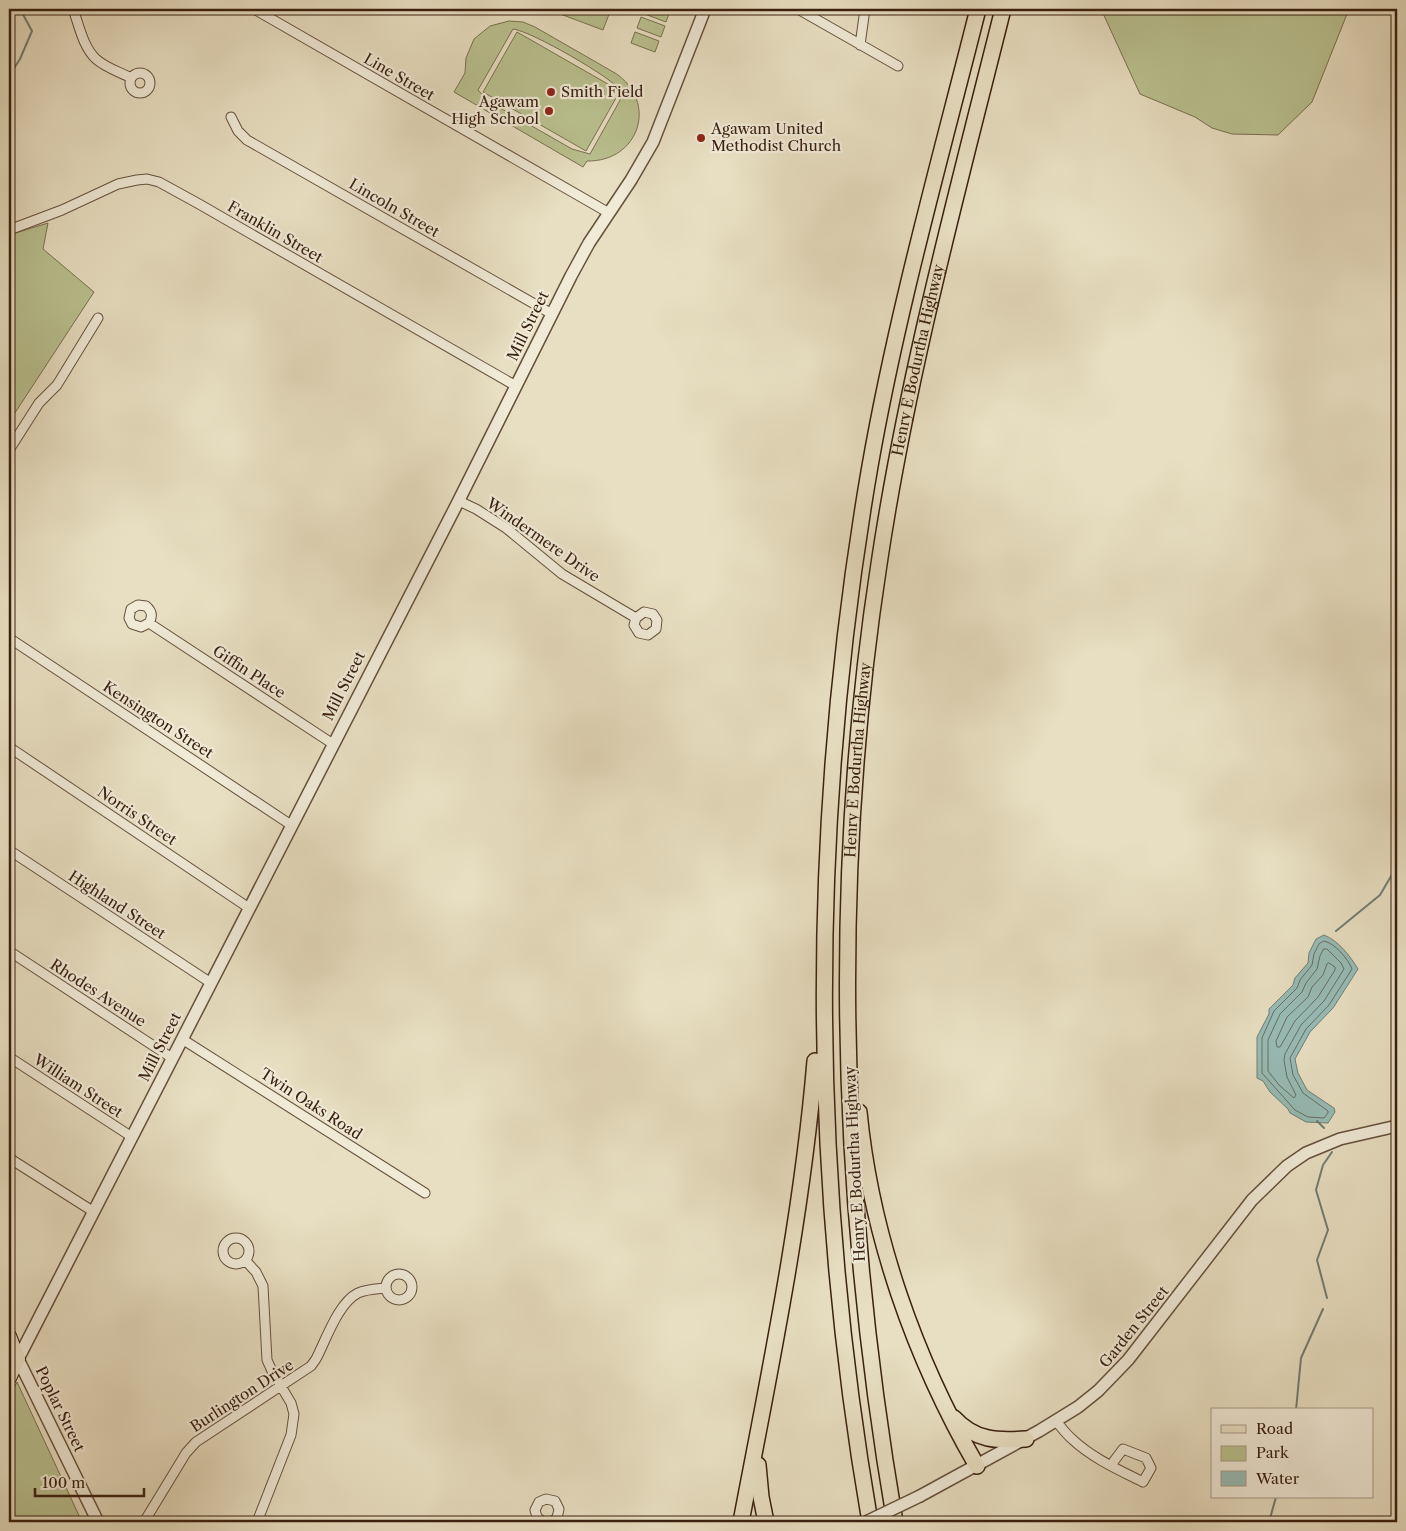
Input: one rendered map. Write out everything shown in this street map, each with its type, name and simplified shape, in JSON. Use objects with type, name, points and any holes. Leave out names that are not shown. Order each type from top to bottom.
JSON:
[{"type":"highway","name":"Henry E Bodurtha Highway","points":[[870,1522],[847,1372],[831,1204],[824,1071],[824,963],[828,830],[833,750],[858,540],[873,452],[896,340],[978,9]]},
{"type":"highway","name":"Henry E Bodurtha Highway","points":[[895,1522],[873,1387],[855,1202],[849,1078],[849,909],[854,803],[862,698],[872,609],[891,487],[911,383],[927,314],[1003,9]]},
{"type":"highway","points":[[849,909],[857,1098],[868,1176],[881,1232],[904,1304],[940,1398],[977,1466]]},
{"type":"highway","points":[[741,1522],[788,1277],[802,1191],[811,1117],[824,963]]},
{"type":"highway","points":[[940,1398],[956,1420],[973,1433],[997,1440],[1026,1439]]},
{"type":"highway","points":[[761,1416],[758,1436],[758,1464],[761,1497],[766,1522]]},
{"type":"main road","name":"Poplar Street","points":[[9,1336],[18,1359]]},
{"type":"main road","name":"Mill Street","points":[[9,1378],[18,1359]]},
{"type":"street","points":[[73,9],[88,48],[94,57],[103,64],[131,78]]},
{"type":"street","name":"Line Street","points":[[254,9],[609,213]]},
{"type":"street","name":"Mill Street","points":[[18,1359],[459,501],[579,261],[653,142],[705,9]]},
{"type":"street","points":[[798,9],[898,66]]},
{"type":"street","points":[[860,44],[865,9]]},
{"type":"street","name":"Lincoln Street","points":[[231,117],[238,131],[248,140],[552,314]]},
{"type":"street","name":"Franklin Street","points":[[9,230],[61,210],[118,184],[137,180],[155,181],[199,204],[516,386]]},
{"type":"street","points":[[9,450],[39,403],[57,385],[98,318]]},
{"type":"street","name":"Windermere Drive","points":[[459,501],[476,509],[506,528],[562,574],[636,618]]},
{"type":"street","name":"Giffin Place","points":[[150,623],[333,744]]},
{"type":"street","name":"Kensington Street","points":[[9,638],[292,825]]},
{"type":"street","name":"Norris Street","points":[[9,747],[249,908]]},
{"type":"street","name":"Highland Street","points":[[9,850],[211,983]]},
{"type":"street","name":"Rhodes Avenue","points":[[9,951],[172,1058]]},
{"type":"street","name":"Twin Oaks Road","points":[[182,1039],[425,1193]]},
{"type":"street","name":"William Street","points":[[9,1057],[132,1137]]},
{"type":"street","name":"Garden Street","points":[[866,1522],[920,1496],[1026,1439],[1056,1421],[1098,1391],[1128,1360],[1252,1200],[1276,1175],[1300,1157],[1326,1144],[1354,1134],[1397,1126]]},
{"type":"street","points":[[9,1158],[94,1212]]},
{"type":"street","points":[[245,1260],[256,1272],[263,1286],[266,1356],[270,1369],[293,1407],[294,1422],[291,1435],[257,1522]]},
{"type":"street","name":"Burlington Drive","points":[[144,1522],[186,1454],[196,1442],[314,1363],[339,1314],[351,1298],[365,1290],[386,1288]]},
{"type":"street","name":"Poplar Street","points":[[18,1359],[98,1522]]},
{"type":"street","points":[[1056,1421],[1071,1439],[1094,1456],[1111,1465]]},
{"type":"street","points":[[541,1522],[535,1514],[536,1506],[540,1500],[548,1498],[556,1502],[559,1509],[557,1518],[551,1522]]},
{"type":"green space","points":[[547,9],[611,9],[603,30]]},
{"type":"green space","points":[[644,9],[664,9],[670,11],[666,22],[642,13]]},
{"type":"green space","points":[[1101,9],[1349,9],[1312,102],[1278,135],[1232,134],[1212,128],[1195,117],[1140,94]]},
{"type":"green space","points":[[641,17],[665,26],[661,37],[637,28]]},
{"type":"green space","points":[[509,21],[523,22],[615,73],[629,85],[636,99],[639,114],[637,128],[630,141],[620,152],[605,159],[587,161],[583,167],[454,92],[465,73],[466,58],[474,39],[490,26]],"holes":[[[513,29],[553,46],[589,67],[605,77],[624,93],[590,154],[572,149],[488,101],[478,90]]]},
{"type":"green space","name":"Smith Field","points":[[517,32],[620,91],[586,151],[483,92]]},
{"type":"green space","points":[[635,32],[659,41],[655,52],[631,43]]},
{"type":"green space","points":[[48,223],[43,249],[94,292],[9,422],[9,235]]},
{"type":"green space","points":[[17,1382],[82,1522],[9,1522],[9,1398]]},
{"type":"water","points":[[1324,935],[1348,954],[1358,969],[1333,1008],[1310,1032],[1295,1059],[1298,1073],[1307,1090],[1334,1108],[1335,1112],[1328,1123],[1306,1122],[1290,1113],[1270,1092],[1263,1081],[1257,1078],[1257,1037],[1269,1014],[1269,1009],[1293,985],[1295,978],[1308,963],[1309,953],[1316,939]]},
{"type":"waterway","points":[[9,76],[20,59],[32,31],[20,9]]},
{"type":"waterway","points":[[1336,931],[1380,895],[1397,866]]},
{"type":"waterway","points":[[1317,1121],[1324,1128]]},
{"type":"waterway","points":[[1327,1298],[1317,1260],[1328,1230],[1316,1190],[1323,1165],[1332,1152]]},
{"type":"waterway","points":[[1296,1408],[1301,1358],[1323,1309]]},
{"type":"waterway","points":[[1269,1522],[1276,1498]]},
{"type":"place","name":"Smith Field","points":[[551,92]]},
{"type":"place","name":"Agawam High School","points":[[549,111]]},
{"type":"place","name":"Agawam United Methodist Church","points":[[701,138]]}]
